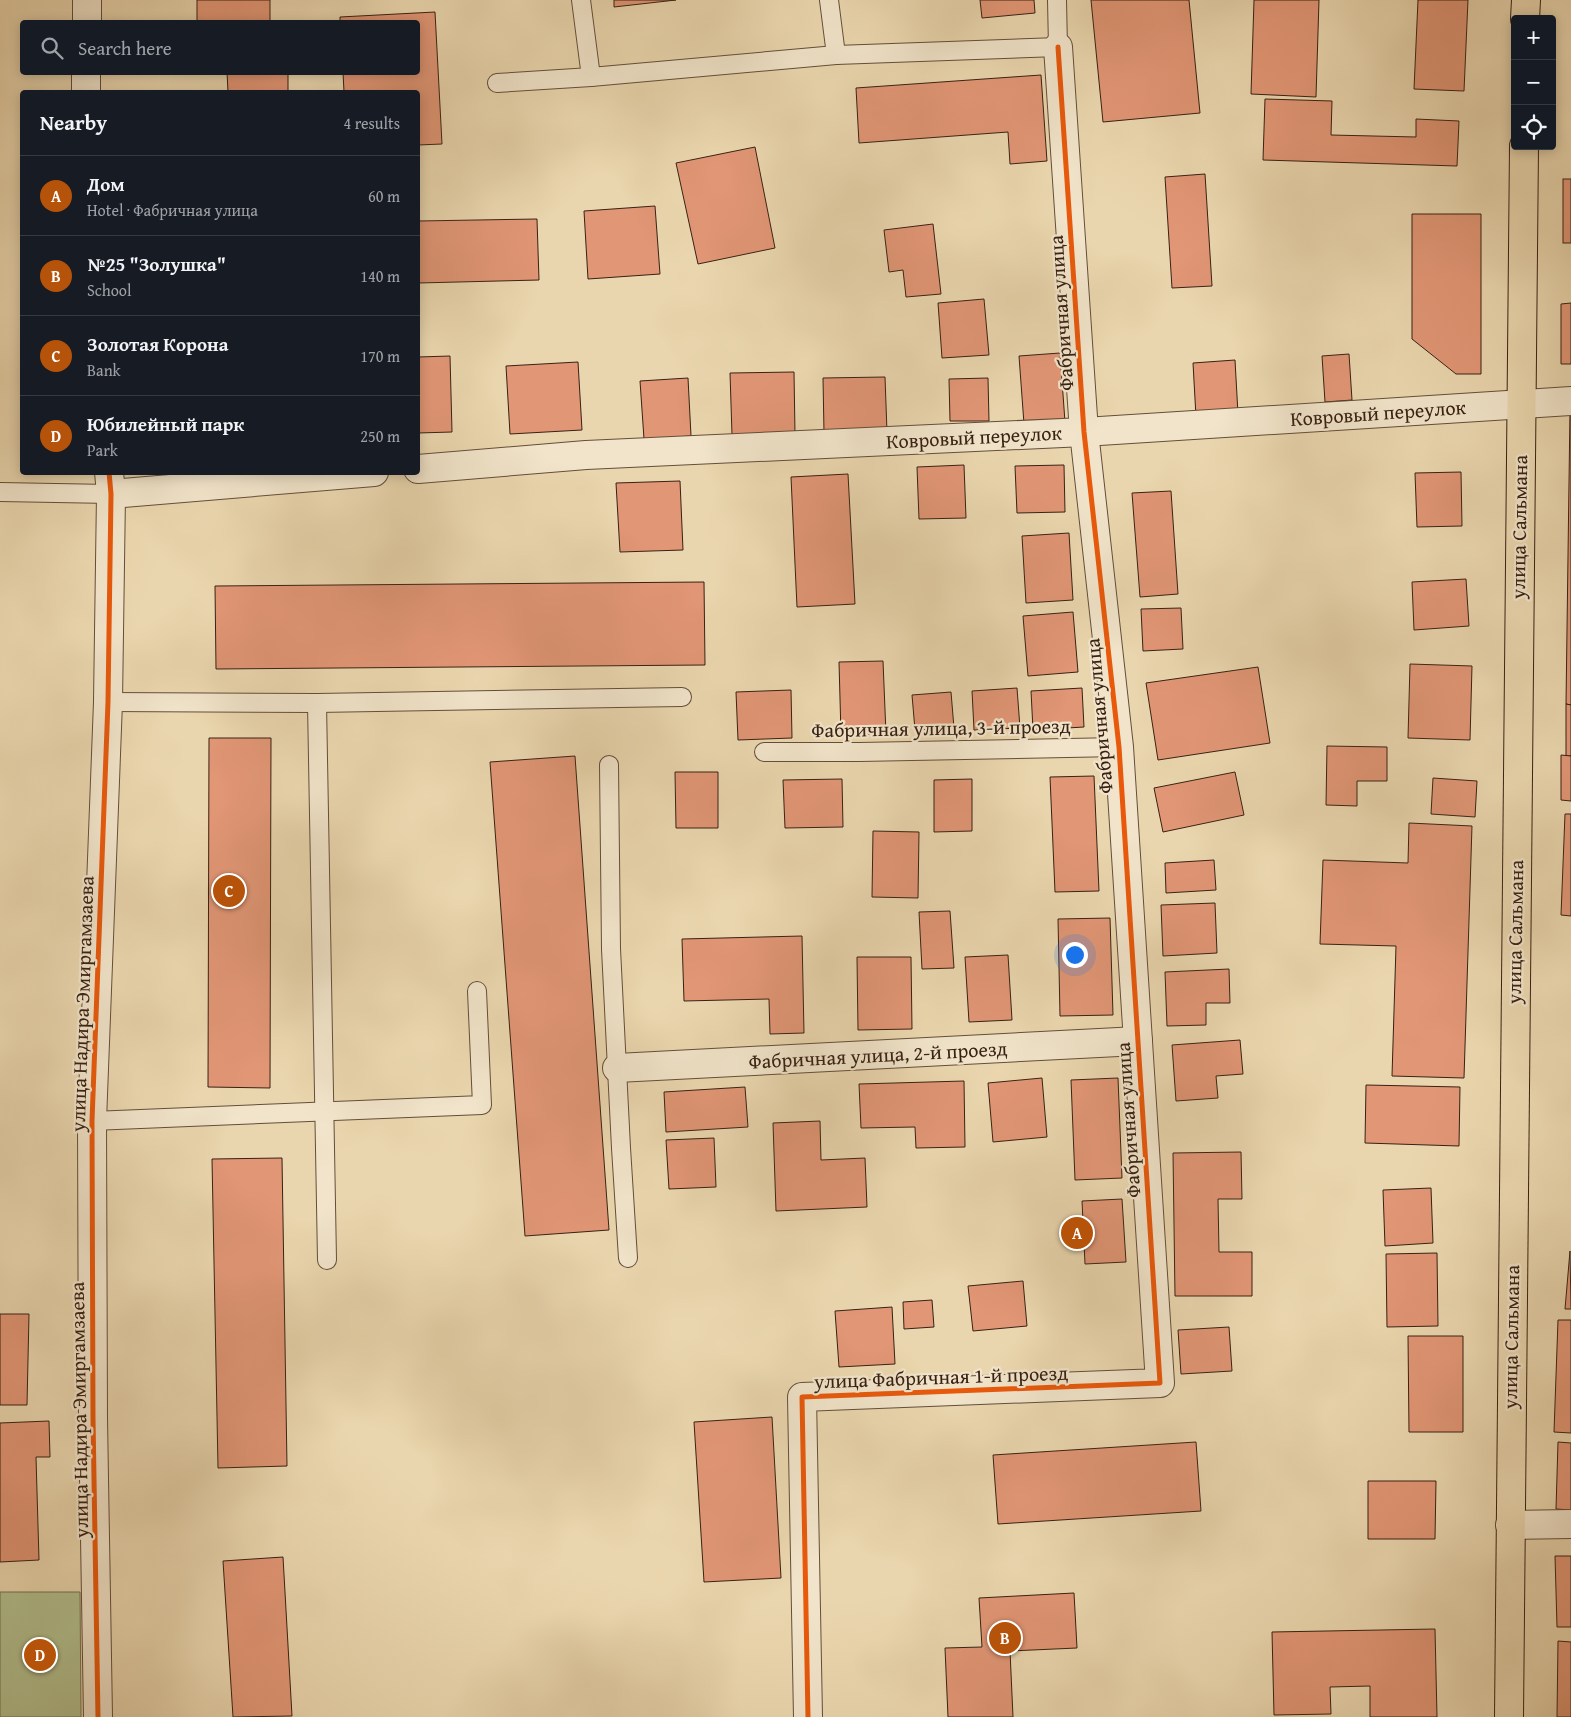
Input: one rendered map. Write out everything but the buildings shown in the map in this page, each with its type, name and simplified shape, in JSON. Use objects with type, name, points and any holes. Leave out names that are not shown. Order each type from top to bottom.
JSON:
[{"type":"main road","points":[[1525,15],[1526,0]]},
{"type":"main road","name":"улица Сальмана","points":[[1509,1717],[1520,403],[1524,150]]},
{"type":"street","points":[[86,20],[87,0]]},
{"type":"street","name":"Фабричная улица","points":[[1058,47],[1084,432],[1119,747],[1160,1383]]},
{"type":"street","points":[[86,75],[86,90]]},
{"type":"street","name":"Ковровый переулок","points":[[420,469],[586,455],[1084,432],[1571,401]]},
{"type":"street","points":[[110,483],[302,475]]},
{"type":"street","name":"улица Надира Эмиргамзаева","points":[[98,1717],[93,1418],[92,1121],[108,702],[110,483]]},
{"type":"street","name":"Фабричная улица, 2-й проезд","points":[[617,1068],[1138,1041]]},
{"type":"street","name":"улица Фабричная 1-й проезд","points":[[808,1717],[802,1397],[1160,1383]]},
{"type":"street","points":[[1510,1525],[1571,1524]]},
{"type":"lane","points":[[581,0],[591,77]]},
{"type":"lane","points":[[829,0],[836,55]]},
{"type":"lane","name":"Фабричная улица","points":[[1057,0],[1058,47]]},
{"type":"lane","points":[[497,84],[836,55],[1058,47]]},
{"type":"lane","points":[[0,492],[110,483]]},
{"type":"lane","points":[[108,702],[317,703],[682,697]]},
{"type":"lane","points":[[317,703],[328,1260]]},
{"type":"lane","name":"Фабричная улица, 3-й проезд","points":[[764,752],[1119,747]]},
{"type":"lane","points":[[609,765],[611,949],[628,1258]]},
{"type":"lane","points":[[92,1121],[482,1105],[477,991]]},
{"type":"green space","points":[[0,1592],[80,1592],[81,1717],[0,1717]]},
{"type":"cycle path","points":[[808,1717],[802,1397],[1160,1383],[1119,747],[1084,432],[1058,47]]},
{"type":"cycle path","points":[[98,1717],[93,1418],[92,1121],[108,702],[111,494],[109,475]]},
{"type":"place","name":"Золотая Корона","points":[[229,891]]},
{"type":"place","name":"Дом","points":[[1077,1233]]},
{"type":"place","name":"№25 \"Золушка\"","points":[[1005,1638]]},
{"type":"place","name":"Юбилейный парк","points":[[40,1655]]}]
